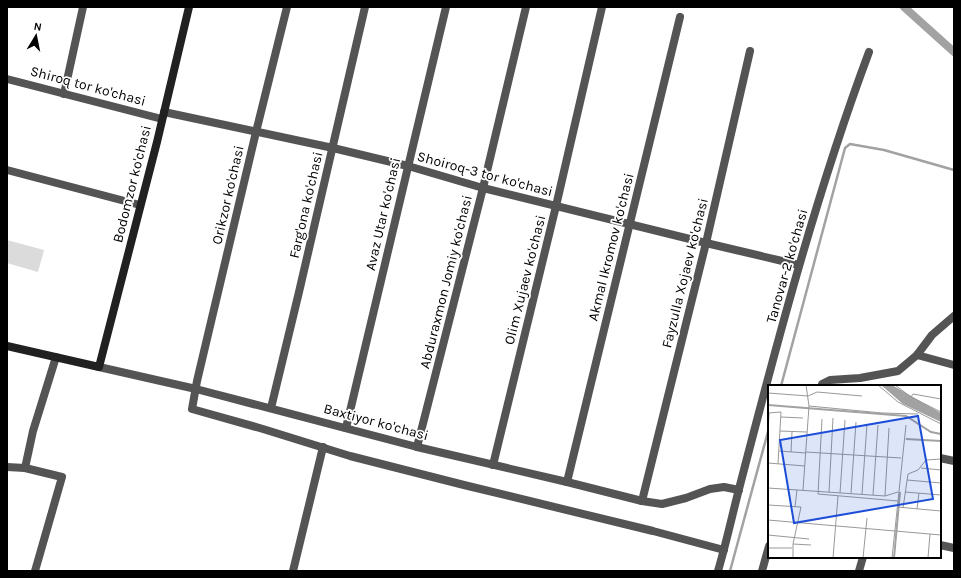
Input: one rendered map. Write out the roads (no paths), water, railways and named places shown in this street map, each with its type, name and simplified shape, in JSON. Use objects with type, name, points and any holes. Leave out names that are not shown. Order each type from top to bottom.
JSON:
[{"type":"street","points":[[64,94],[83,7]]},
{"type":"street","name":"Bodomzor ko'chasi","points":[[99,367],[163,116],[188,7]]},
{"type":"street","name":"Orikzor ko'chasi","points":[[287,7],[256,132],[192,409],[323,447]]},
{"type":"street","name":"Farg'ona ko'chasi","points":[[271,408],[365,7]]},
{"type":"street","name":"Avaz Utar ko'chasi","points":[[346,428],[446,7]]},
{"type":"street","name":"Abduraxmon Jomiy ko'chasi","points":[[417,447],[483,188],[526,7]]},
{"type":"street","name":"Olim Xujaev ko'chasi","points":[[493,465],[556,206],[602,7]]},
{"type":"street","name":"Akmal Ikromov ko'chasi","points":[[567,482],[680,17]]},
{"type":"street","name":"Fayzulla Xojaev ko'chasi","points":[[642,502],[706,243],[750,51]]},
{"type":"street","name":"Tanovar-2 ko'chasi","points":[[718,571],[799,265],[849,104],[869,52]]},
{"type":"street","name":"Shiroq tor ko'chasi","points":[[7,79],[64,94],[163,116]]},
{"type":"street","name":"Shoiroq-3 tor ko'chasi","points":[[163,116],[256,132],[333,148],[408,166],[483,188],[799,265]]},
{"type":"street","points":[[7,170],[140,205]]},
{"type":"street","points":[[822,385],[830,380],[860,378],[898,371],[917,355],[932,335],[954,316]]},
{"type":"street","name":"Baxtiyor ko'chasi","points":[[7,346],[196,389],[417,447],[567,482],[642,502],[662,504],[686,498],[710,489],[724,487],[739,490]]},
{"type":"street","points":[[917,355],[954,365]]},
{"type":"street","points":[[25,468],[33,432],[56,357]]},
{"type":"street","points":[[293,571],[323,447],[350,456],[724,550]]},
{"type":"street","points":[[941,458],[954,461]]},
{"type":"street","points":[[7,466],[25,468],[62,477],[35,571]]},
{"type":"street","points":[[941,545],[954,548]]},
{"type":"street","points":[[762,571],[768,550]]},
{"type":"street","points":[[859,571],[863,558]]},
{"type":"waterway","points":[[904,7],[954,52]]},
{"type":"waterway","points":[[781,385],[845,148],[850,144],[884,150],[954,170]]},
{"type":"waterway","points":[[730,571],[768,432]]}]
